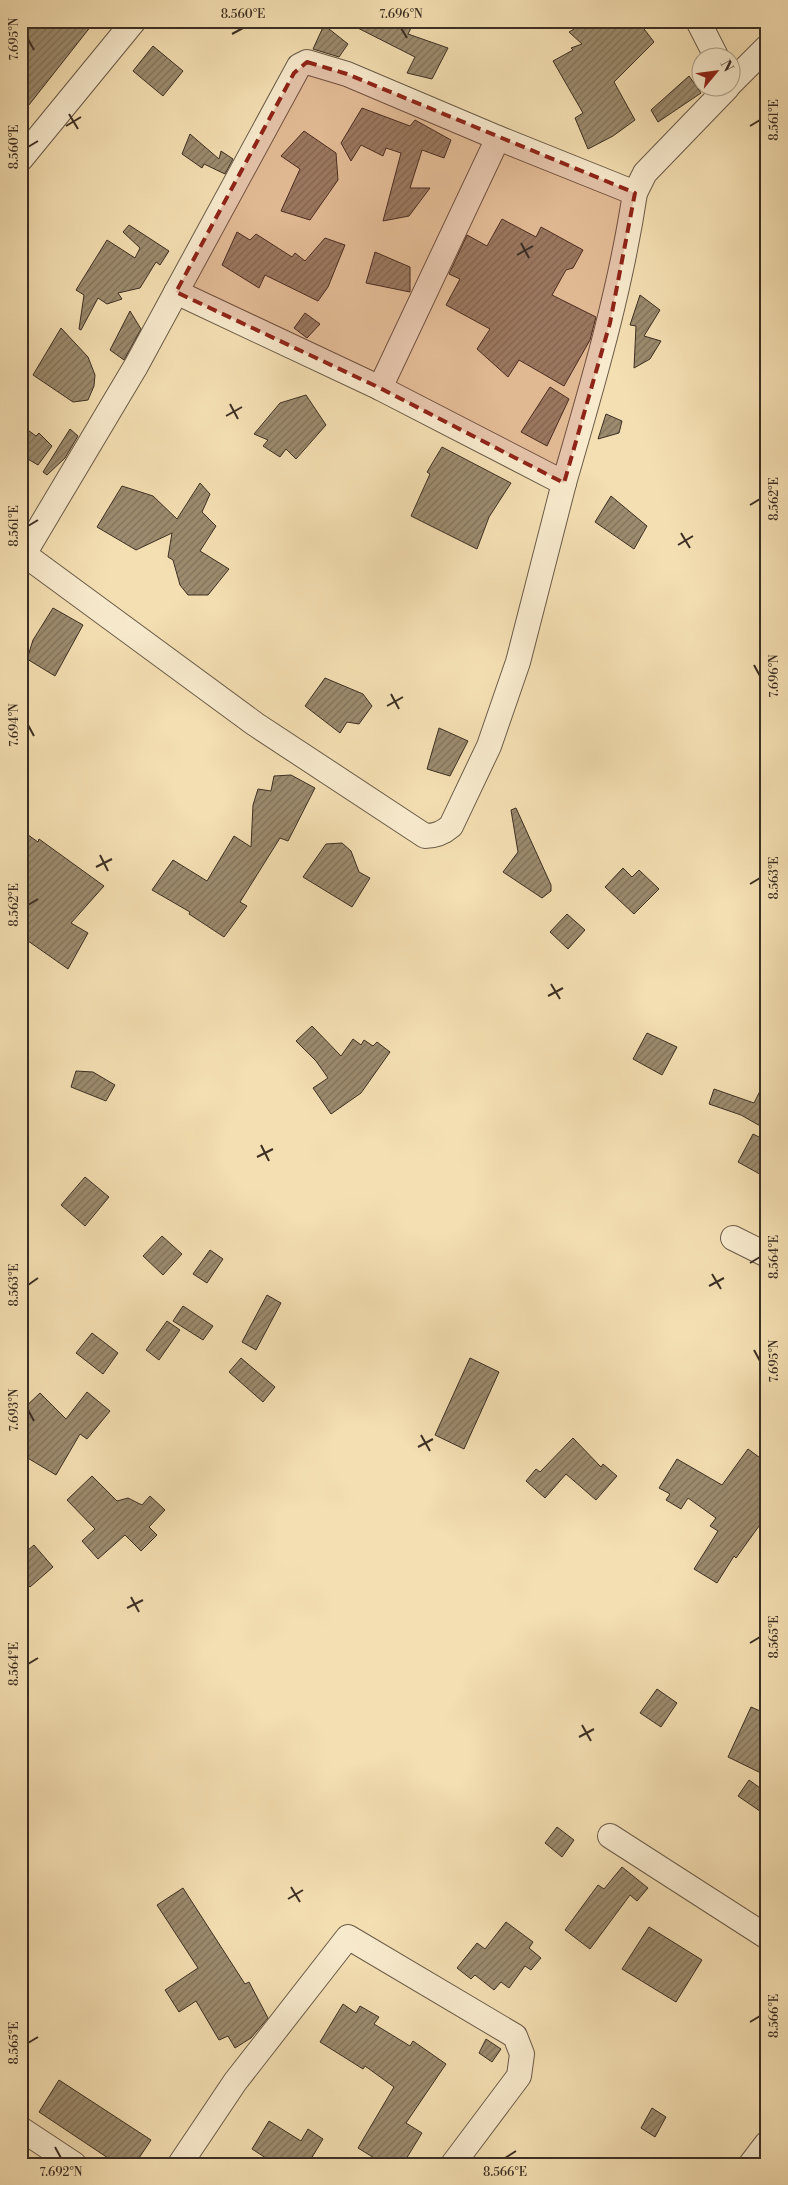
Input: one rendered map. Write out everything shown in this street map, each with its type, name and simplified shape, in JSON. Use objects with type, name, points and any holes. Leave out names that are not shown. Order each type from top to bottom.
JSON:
[{"type":"street","points":[[21,159],[134,21]]},
{"type":"street","points":[[698,21],[711,48]]},
{"type":"street","points":[[740,74],[767,47]]},
{"type":"street","points":[[635,193],[347,74],[307,62],[299,66],[136,366],[23,553],[255,724],[425,836],[441,834],[451,826],[489,746],[518,662],[564,483],[610,323],[628,238],[635,193],[645,173],[717,98]]},
{"type":"street","points":[[380,388],[498,138]]},
{"type":"street","points":[[176,292],[380,388],[564,483]]},
{"type":"street","points":[[733,1238],[767,1255]]},
{"type":"street","points":[[610,1836],[767,1937]]},
{"type":"street","points":[[180,2164],[235,2082],[348,1936],[514,2036],[522,2054],[519,2076],[453,2164]]},
{"type":"street","points":[[21,2129],[74,2164]]},
{"type":"street","points":[[752,2164],[767,2144]]},
{"type":"highlighted area","points":[[307,62],[347,74],[635,193],[610,323],[564,483],[380,388],[176,292],[294,73]]},
{"type":"building","points":[[21,21],[95,21],[21,115]]},
{"type":"building","points":[[344,21],[404,21],[412,26],[408,34],[448,48],[432,79],[407,73],[415,57]]},
{"type":"building","points":[[588,21],[638,21],[654,42],[614,82],[635,120],[613,136],[588,149],[575,118],[583,113],[553,61],[573,50],[571,48],[582,44],[569,32]]},
{"type":"building","points":[[324,25],[348,44],[339,57],[313,49]]},
{"type":"building","points":[[153,46],[183,71],[163,96],[133,71]]},
{"type":"building","points":[[689,76],[690,98],[694,98],[658,122],[651,110]]},
{"type":"building","points":[[362,108],[410,126],[415,120],[451,140],[444,158],[422,150],[410,188],[430,188],[409,216],[383,221],[401,153],[386,148],[383,156],[361,145],[351,161],[341,143]]},
{"type":"building","points":[[304,131],[336,153],[338,180],[310,220],[281,211],[300,169],[281,156]]},
{"type":"building","points":[[190,134],[219,159],[221,151],[233,159],[225,174],[204,164],[202,168],[182,154]]},
{"type":"building","points":[[502,219],[536,237],[541,227],[583,250],[573,268],[566,270],[552,295],[596,317],[590,340],[564,386],[519,360],[508,377],[477,349],[490,329],[446,305],[460,279],[449,274],[467,235],[487,246]]},
{"type":"building","points":[[129,225],[169,251],[160,265],[156,262],[140,288],[118,293],[122,299],[107,304],[98,298],[81,330],[79,329],[84,295],[76,290],[107,240],[135,258],[140,248],[123,232]]},
{"type":"building","points":[[237,232],[250,240],[256,234],[292,257],[295,253],[305,261],[325,238],[345,245],[328,287],[318,301],[265,275],[259,288],[222,265]]},
{"type":"building","points":[[375,252],[410,267],[410,292],[366,283]]},
{"type":"building","points":[[640,295],[660,310],[644,336],[661,341],[650,359],[634,368],[636,326],[630,325]]},
{"type":"building","points":[[130,311],[141,329],[124,360],[110,350]]},
{"type":"building","points":[[305,313],[320,324],[307,338],[294,328]]},
{"type":"building","points":[[61,328],[88,357],[95,375],[94,386],[88,400],[73,402],[33,375]]},
{"type":"building","points":[[550,387],[569,399],[547,446],[521,432]]},
{"type":"building","points":[[306,395],[326,425],[296,459],[286,449],[280,457],[263,446],[268,440],[254,434],[280,403]]},
{"type":"building","points":[[606,414],[622,421],[619,433],[598,439]]},
{"type":"building","points":[[21,425],[36,436],[39,433],[52,446],[38,465],[21,455]]},
{"type":"building","points":[[70,429],[78,436],[65,458],[47,475],[43,472]]},
{"type":"building","points":[[442,447],[511,483],[489,517],[477,549],[411,516],[430,474],[427,472]]},
{"type":"building","points":[[200,483],[210,494],[202,512],[216,526],[200,551],[229,569],[208,595],[188,595],[180,585],[173,560],[168,557],[172,533],[136,550],[97,527],[122,486],[153,496],[177,519]]},
{"type":"building","points":[[611,496],[647,526],[634,549],[595,522]]},
{"type":"building","points":[[53,608],[83,625],[55,676],[27,659],[33,640]]},
{"type":"building","points":[[325,678],[363,694],[372,706],[359,724],[347,722],[340,733],[305,706]]},
{"type":"building","points":[[439,728],[468,741],[450,776],[427,769]]},
{"type":"building","points":[[291,775],[315,788],[288,841],[280,838],[240,902],[247,906],[224,937],[189,914],[190,912],[152,890],[173,860],[207,881],[234,836],[251,847],[253,805],[258,789],[271,791],[274,776]]},
{"type":"building","points":[[516,808],[551,885],[551,891],[542,898],[503,872],[518,852],[511,810]]},
{"type":"building","points":[[21,830],[38,842],[39,839],[104,886],[71,923],[88,933],[68,969],[21,936]]},
{"type":"building","points":[[342,843],[351,851],[359,872],[370,878],[352,907],[303,877],[326,844]]},
{"type":"building","points":[[623,868],[632,877],[639,870],[659,889],[634,914],[605,887]]},
{"type":"building","points":[[567,914],[585,930],[568,949],[550,932]]},
{"type":"building","points":[[312,1026],[341,1056],[353,1039],[361,1045],[364,1040],[373,1046],[377,1042],[390,1052],[361,1093],[331,1114],[313,1088],[328,1078],[316,1061],[296,1041]]},
{"type":"building","points":[[647,1033],[677,1047],[662,1075],[633,1059]]},
{"type":"building","points":[[76,1071],[93,1072],[115,1085],[106,1101],[71,1087]]},
{"type":"building","points":[[767,1077],[767,1118],[762,1127],[741,1115],[709,1104],[714,1089],[754,1103]]},
{"type":"building","points":[[753,1134],[767,1141],[767,1178],[738,1162]]},
{"type":"building","points":[[85,1177],[109,1197],[85,1226],[61,1205]]},
{"type":"building","points":[[162,1236],[182,1254],[163,1275],[143,1256]]},
{"type":"building","points":[[210,1250],[223,1259],[207,1283],[193,1274]]},
{"type":"building","points":[[267,1295],[281,1303],[256,1350],[242,1342]]},
{"type":"building","points":[[183,1306],[213,1326],[203,1340],[173,1321]]},
{"type":"building","points":[[167,1321],[180,1330],[159,1360],[146,1350]]},
{"type":"building","points":[[92,1333],[118,1353],[103,1374],[76,1353]]},
{"type":"building","points":[[241,1358],[275,1387],[263,1402],[229,1372]]},
{"type":"building","points":[[470,1358],[499,1372],[464,1449],[435,1435]]},
{"type":"building","points":[[87,1392],[110,1411],[87,1439],[80,1434],[56,1475],[21,1454],[21,1411],[40,1393],[66,1419]]},
{"type":"building","points":[[573,1438],[601,1467],[603,1464],[617,1476],[596,1500],[566,1474],[545,1498],[526,1481],[536,1469],[540,1472]]},
{"type":"building","points":[[748,1449],[767,1463],[767,1515],[736,1558],[734,1556],[717,1583],[694,1569],[718,1531],[710,1526],[716,1518],[688,1498],[681,1509],[666,1500],[670,1494],[659,1488],[677,1459],[722,1485]]},
{"type":"building","points":[[92,1476],[117,1501],[128,1498],[142,1505],[150,1496],[165,1510],[149,1527],[157,1535],[141,1551],[125,1535],[98,1559],[82,1541],[95,1529],[67,1500]]},
{"type":"building","points":[[34,1545],[53,1567],[30,1587],[21,1577],[21,1556]]},
{"type":"building","points":[[657,1689],[677,1703],[661,1727],[640,1713]]},
{"type":"building","points":[[751,1707],[767,1714],[767,1776],[728,1757]]},
{"type":"building","points":[[749,1780],[767,1793],[767,1816],[738,1796]]},
{"type":"building","points":[[557,1827],[574,1840],[562,1857],[545,1843]]},
{"type":"building","points":[[622,1867],[648,1888],[637,1901],[630,1895],[590,1949],[565,1930],[598,1885],[604,1889]]},
{"type":"building","points":[[183,1888],[245,1984],[249,1982],[268,2018],[251,2038],[235,2048],[228,2036],[219,2040],[196,2001],[179,2012],[165,1990],[198,1968],[157,1905]]},
{"type":"building","points":[[506,1922],[533,1942],[529,1948],[541,1958],[531,1970],[525,1966],[509,1988],[501,1982],[494,1990],[475,1975],[471,1979],[457,1968],[477,1943],[485,1949]]},
{"type":"building","points":[[649,1927],[702,1960],[676,2002],[622,1969]]},
{"type":"building","points":[[343,2004],[356,2013],[360,2006],[379,2017],[374,2024],[410,2046],[413,2041],[446,2064],[406,2123],[422,2133],[403,2164],[384,2164],[358,2148],[394,2087],[365,2066],[363,2069],[320,2042]]},
{"type":"building","points":[[486,2039],[501,2049],[492,2062],[479,2053]]},
{"type":"building","points":[[59,2080],[151,2140],[135,2164],[117,2164],[39,2112]]},
{"type":"building","points":[[652,2108],[666,2117],[655,2137],[641,2128]]},
{"type":"building","points":[[269,2121],[301,2141],[308,2129],[323,2139],[308,2164],[275,2164],[252,2149]]}]
